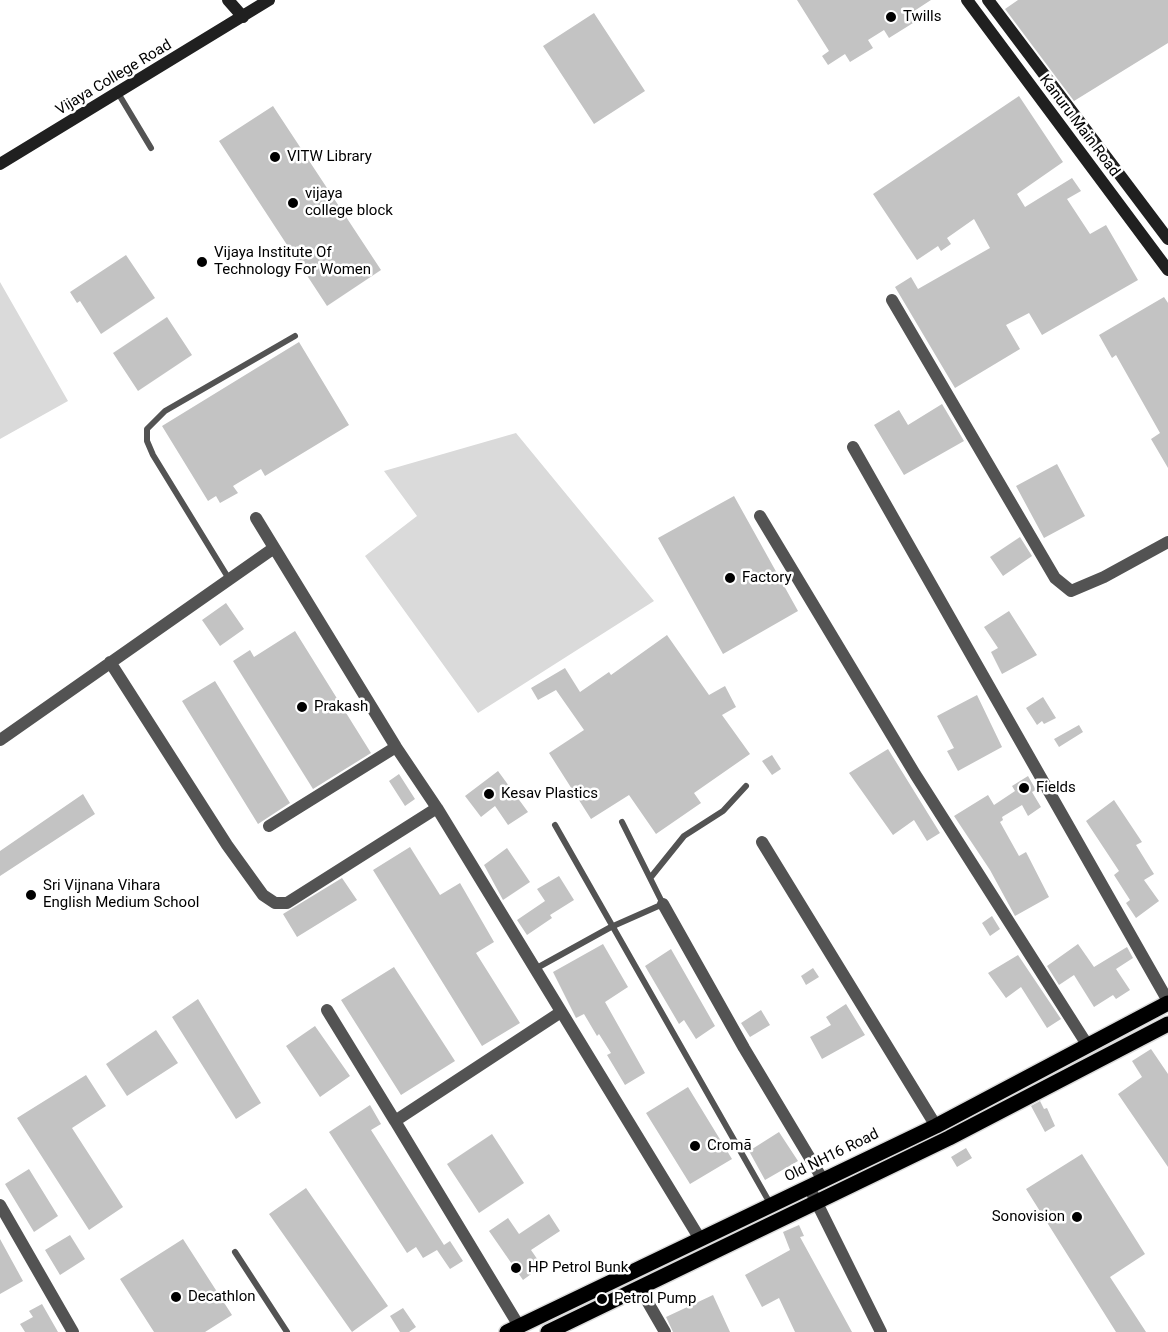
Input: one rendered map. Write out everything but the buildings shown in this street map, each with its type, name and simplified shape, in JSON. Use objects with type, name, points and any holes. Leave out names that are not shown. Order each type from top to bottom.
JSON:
[{"type":"main road","points":[[228,0],[243,17],[269,0]]},
{"type":"main road","name":"Kanuru Main Road","points":[[967,0],[1168,270]]},
{"type":"main road","name":"Kanuru Main Road","points":[[990,1],[1168,239]]},
{"type":"main road","name":"Vijaya College Road","points":[[0,164],[243,17]]},
{"type":"main road","points":[[1097,175],[1112,165]]},
{"type":"main road","name":"Old NH16 Road","points":[[513,1329],[936,1126],[1168,1002]]},
{"type":"main road","points":[[548,1332],[949,1138],[1168,1024]]},
{"type":"street","points":[[892,300],[1055,578],[1071,591],[1104,577],[1168,542]]},
{"type":"street","points":[[853,447],[1168,1002]]},
{"type":"street","points":[[760,516],[915,774],[1088,1046]]},
{"type":"street","points":[[256,518],[396,747],[437,808],[700,1239]]},
{"type":"street","points":[[0,740],[274,548]]},
{"type":"street","points":[[110,662],[227,845],[263,895],[275,903],[280,905],[287,903],[437,808]]},
{"type":"street","points":[[269,826],[396,747]]},
{"type":"street","points":[[762,842],[936,1126]]},
{"type":"street","points":[[663,904],[744,1048],[823,1180]]},
{"type":"street","points":[[327,1010],[395,1121],[513,1329]]},
{"type":"street","points":[[395,1121],[561,1012]]},
{"type":"street","points":[[809,1187],[881,1332]]},
{"type":"street","points":[[0,1205],[73,1332]]},
{"type":"street","points":[[639,1287],[664,1332]]},
{"type":"lane","points":[[118,93],[151,148]]},
{"type":"lane","points":[[230,579],[153,455],[147,441],[147,429],[165,411],[295,336]]},
{"type":"lane","points":[[651,877],[684,836],[723,811],[746,786]]},
{"type":"lane","points":[[535,969],[611,927],[663,904],[622,822]]},
{"type":"lane","points":[[555,825],[771,1205]]},
{"type":"lane","points":[[235,1252],[287,1332]]},
{"type":"shaded area","points":[[0,282],[68,401],[0,439]]},
{"type":"shaded area","points":[[516,433],[654,601],[478,713],[365,556],[417,516],[384,471]]},
{"type":"place","name":"Twills","points":[[891,17]]},
{"type":"place","name":"VITW Library","points":[[275,157]]},
{"type":"place","name":"vijaya college block","points":[[293,203]]},
{"type":"place","name":"Vijaya Institute Of Technology For Women","points":[[202,262]]},
{"type":"place","name":"Factory","points":[[730,578]]},
{"type":"place","name":"Prakash","points":[[302,707]]},
{"type":"place","name":"Fields","points":[[1024,788]]},
{"type":"place","name":"Kesav Plastics","points":[[489,794]]},
{"type":"place","name":"Sri Vijnana Vihara English Medium School","points":[[31,895]]},
{"type":"place","name":"Cromā","points":[[695,1146]]},
{"type":"place","name":"Sonovision","points":[[1077,1217]]},
{"type":"place","name":"HP Petrol Bunk","points":[[516,1268]]},
{"type":"place","name":"Decathlon","points":[[176,1297]]},
{"type":"place","name":"Petrol Pump","points":[[602,1299]]}]
